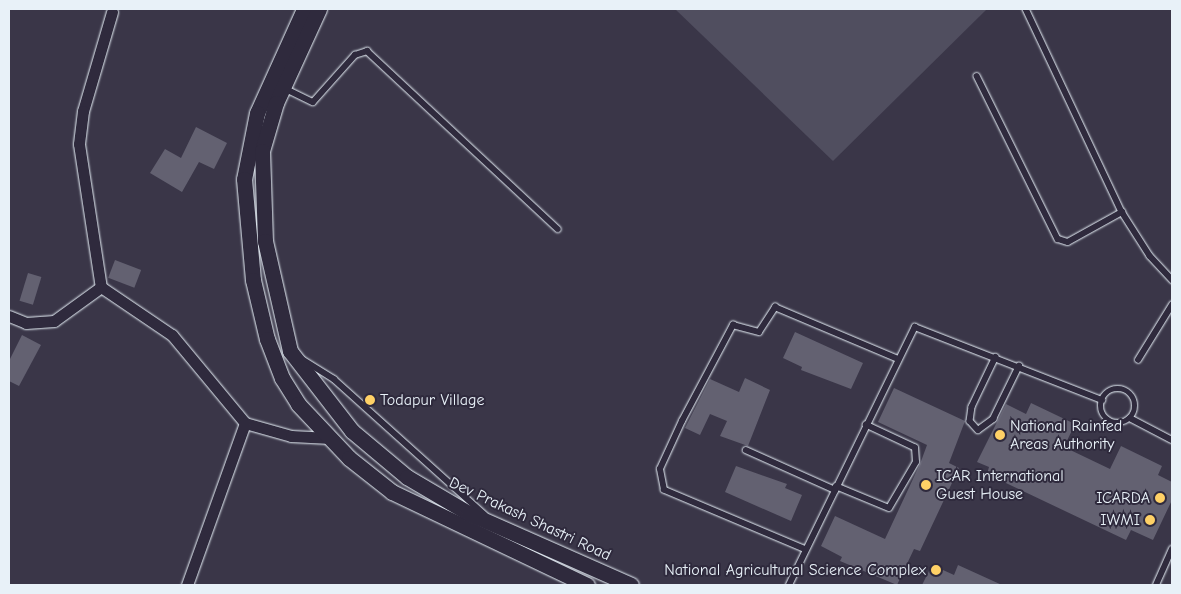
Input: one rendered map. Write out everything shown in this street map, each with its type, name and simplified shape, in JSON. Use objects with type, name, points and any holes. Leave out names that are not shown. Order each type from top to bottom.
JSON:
[{"type":"street","points":[[304,9],[274,72],[247,146],[244,212],[253,280],[272,355],[298,404],[333,442],[372,478],[421,508],[587,585]]},
{"type":"street","name":"Dev Prakash Shastri Road","points":[[319,9],[282,87],[262,152],[260,199],[270,269],[290,352],[352,431],[407,477],[493,524],[631,585]]},
{"type":"street","points":[[112,12],[79,138],[101,287],[172,335],[245,423],[291,436],[333,442],[352,431]]},
{"type":"street","points":[[9,316],[26,323],[54,321],[101,287]]},
{"type":"street","points":[[187,585],[245,423]]},
{"type":"lane","points":[[1026,9],[1122,212],[1150,256],[1172,280]]},
{"type":"lane","points":[[282,87],[313,102],[355,55],[368,51],[558,229]]},
{"type":"lane","points":[[977,76],[1058,239],[1068,242],[1122,212]]},
{"type":"lane","points":[[1138,360],[1172,305]]},
{"type":"lane","points":[[806,550],[664,490],[660,469],[682,422],[733,325],[759,332],[775,307],[898,359]]},
{"type":"lane","points":[[789,585],[898,359],[916,327],[1102,400]]},
{"type":"lane","points":[[290,352],[334,379],[493,524]]},
{"type":"lane","points":[[996,357],[972,406],[970,421],[978,430],[993,419],[1019,366]]},
{"type":"lane","points":[[1114,390],[1129,393],[1135,403],[1130,418],[1120,423],[1109,421],[1102,411],[1102,400],[1114,390]]},
{"type":"lane","points":[[1130,418],[1172,440]]},
{"type":"lane","points":[[746,450],[889,508],[916,462],[915,448],[866,425]]},
{"type":"lane","points":[[1156,585],[1172,549]]},
{"type":"shaded area","points":[[675,9],[987,9],[833,161]]},
{"type":"building","points":[[196,127],[227,143],[214,169],[199,162],[182,192],[150,173],[165,149],[181,158]]},
{"type":"building","points":[[115,260],[141,270],[134,288],[108,278]]},
{"type":"building","points":[[28,273],[41,277],[33,305],[20,301]]},
{"type":"building","points":[[795,332],[863,363],[851,389],[801,370],[802,367],[783,358]]},
{"type":"building","points":[[22,335],[41,345],[19,386],[9,381],[9,361]]},
{"type":"building","points":[[745,378],[770,390],[748,446],[720,436],[727,421],[710,414],[700,435],[685,428],[710,379],[739,392]]},
{"type":"building","name":"ICAR International Guest House","points":[[894,388],[965,421],[949,463],[959,468],[920,551],[914,549],[897,585],[840,561],[842,557],[821,546],[835,516],[885,539],[920,464],[927,445],[878,422]]},
{"type":"building","points":[[1031,403],[1075,424],[1064,447],[1110,469],[1121,446],[1162,466],[1158,475],[1172,482],[1172,500],[1153,540],[1131,530],[1126,540],[987,474],[989,467],[977,462],[1006,404],[1026,414]]},
{"type":"building","points":[[736,466],[787,484],[785,488],[802,495],[791,521],[725,492]]},
{"type":"building","name":"National Agricultural Science Complex","points":[[932,565],[954,575],[958,565],[1002,585],[922,585]]},
{"type":"place","name":"Todapur Village","points":[[370,400]]},
{"type":"place","name":"National Rainfed Areas Authority","points":[[1000,435]]},
{"type":"place","name":"ICAR International Guest House","points":[[926,485]]},
{"type":"place","name":"ICARDA","points":[[1160,498]]},
{"type":"place","name":"IWMI","points":[[1150,520]]},
{"type":"place","name":"National Agricultural Science Complex","points":[[936,570]]}]
